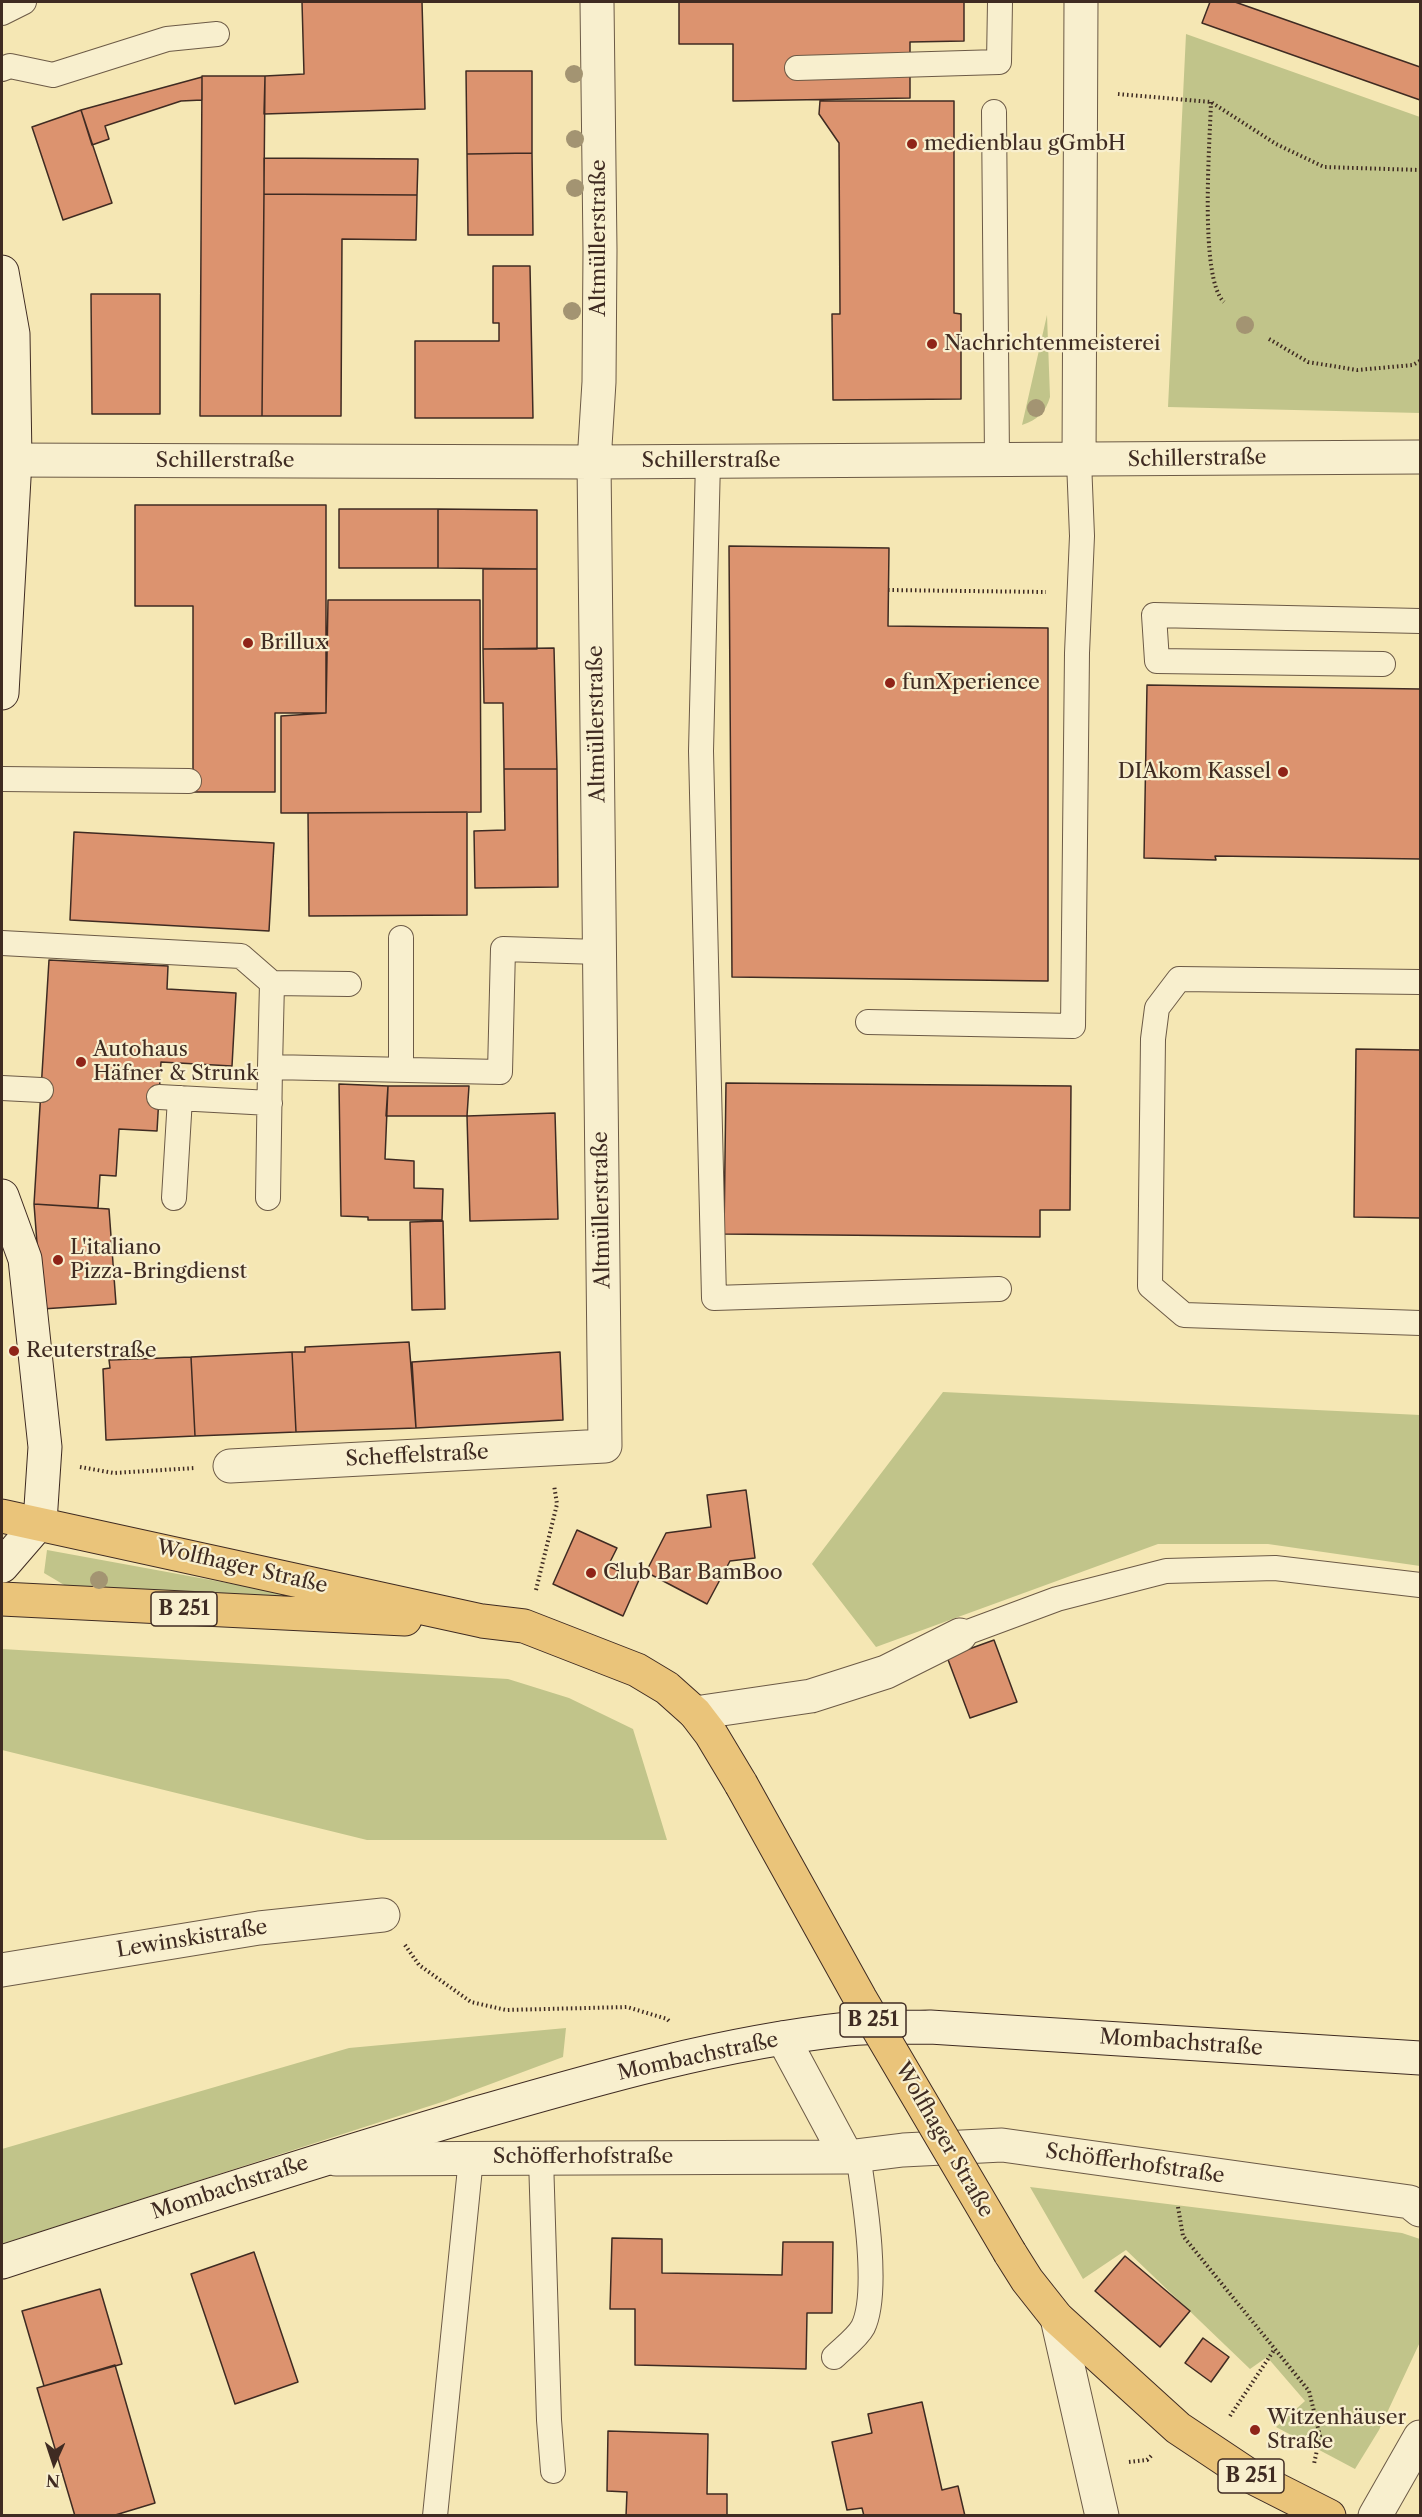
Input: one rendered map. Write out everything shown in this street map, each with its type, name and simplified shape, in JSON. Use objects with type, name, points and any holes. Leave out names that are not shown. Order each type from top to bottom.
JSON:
[{"type":"main road","name":"Wolfhager Straße","points":[[2,1516],[40,1522],[482,1621]]},
{"type":"main road","name":"Wolfhager Straße","points":[[2,1599],[482,1621],[525,1626],[637,1670],[667,1688],[703,1724],[860,1998],[1027,2280],[1058,2318],[1178,2428],[1250,2476],[1329,2516]]},
{"type":"street","name":"Altmüllerstraße","points":[[597,2],[600,261],[599,382],[594,462],[604,1446]]},
{"type":"street","points":[[1079,460],[1081,2]]},
{"type":"street","points":[[2,272],[13,334],[2,693]]},
{"type":"street","name":"Schillerstraße","points":[[8,460],[594,462],[1420,457]]},
{"type":"street","points":[[2,1196],[25,1259],[45,1446],[40,1522],[2,1566]]},
{"type":"street","name":"Scheffelstraße","points":[[230,1466],[604,1446]]},
{"type":"street","points":[[703,1724],[811,1696],[886,1672],[960,1635]]},
{"type":"street","name":"Lewinskistraße","points":[[2,1970],[259,1928],[383,1915]]},
{"type":"street","name":"Mombachstraße","points":[[2,2262],[319,2160],[560,2089],[700,2053],[850,2028],[930,2027],[1420,2058]]},
{"type":"street","points":[[783,2038],[852,2156]]},
{"type":"street","name":"Schöfferhofstraße","points":[[319,2160],[852,2156],[1002,2145],[1410,2202],[1420,2210]]},
{"type":"street","points":[[1058,2318],[1102,2516]]},
{"type":"street","points":[[1375,2516],[1420,2437]]},
{"type":"lane","points":[[2,13],[24,2]]},
{"type":"lane","points":[[797,68],[999,62],[1000,2]]},
{"type":"lane","points":[[2,69],[10,66],[53,75],[167,39],[217,34]]},
{"type":"lane","points":[[994,112],[997,459]]},
{"type":"lane","points":[[868,1022],[1073,1026],[1079,592],[1082,536],[1079,460]]},
{"type":"lane","points":[[708,461],[700,751],[714,1298],[999,1289]]},
{"type":"lane","points":[[1383,664],[1157,661],[1154,615],[1420,621]]},
{"type":"lane","points":[[2,779],[189,780]]},
{"type":"lane","points":[[400,1070],[402,938]]},
{"type":"lane","points":[[2,943],[242,956],[272,983],[349,984]]},
{"type":"lane","points":[[270,1067],[500,1072],[502,949],[599,952]]},
{"type":"lane","points":[[1420,982],[1179,979],[1157,1008],[1153,1039],[1150,1286],[1184,1315],[1420,1323]]},
{"type":"lane","points":[[268,1198],[272,983]]},
{"type":"lane","points":[[2,1088],[41,1090]]},
{"type":"lane","points":[[174,1198],[170,1097],[270,1103]]},
{"type":"lane","points":[[960,1635],[1057,1599],[1166,1571],[1275,1568],[1420,1585]]},
{"type":"lane","points":[[834,2357],[862,2328],[868,2308],[868,2215],[852,2156]]},
{"type":"lane","points":[[435,2516],[471,2158]]},
{"type":"lane","points":[[541,2158],[549,2420],[553,2470]]},
{"type":"path","points":[[1082,91],[1211,102],[1276,144],[1324,166],[1420,170]]},
{"type":"path","points":[[1211,102],[1208,245],[1218,296],[1224,302]]},
{"type":"path","points":[[1269,339],[1308,362],[1357,370],[1413,365],[1420,361]]},
{"type":"path","points":[[888,590],[1079,592]]},
{"type":"path","points":[[45,1446],[71,1466],[114,1473],[230,1466]]},
{"type":"path","points":[[536,1590],[557,1504]]},
{"type":"path","points":[[383,1915],[419,1965],[471,2002],[506,2010],[627,2007],[667,2019],[700,2053]]},
{"type":"path","points":[[1178,2209],[1183,2236],[1309,2391],[1320,2436],[1314,2464]]},
{"type":"path","points":[[1230,2416],[1274,2350]]},
{"type":"path","points":[[1090,2467],[1147,2460],[1178,2428]]},
{"type":"green space","points":[[1186,34],[1420,117],[1420,413],[1168,407]]},
{"type":"green space","points":[[1047,315],[1050,397],[1040,415],[1022,425]]},
{"type":"green space","points":[[943,1392],[1420,1415],[1420,1566],[1268,1544],[1158,1544],[876,1647],[812,1564]]},
{"type":"green space","points":[[47,1550],[342,1604],[76,1592],[44,1573]]},
{"type":"green space","points":[[2,1649],[508,1679],[569,1698],[633,1729],[667,1840],[367,1840],[2,1750]]},
{"type":"green space","points":[[566,2028],[563,2057],[445,2101],[2,2244],[2,2149],[349,2048]]},
{"type":"green space","points":[[1030,2187],[1402,2233],[1420,2239],[1420,2342],[1379,2430],[1355,2469],[1276,2427],[1305,2401],[1267,2357],[1250,2369],[1126,2250],[1083,2279]]},
{"type":"building","points":[[302,2],[422,2],[425,109],[264,114],[265,76],[304,74]]},
{"type":"building","points":[[679,2],[964,2],[964,41],[910,42],[910,98],[733,101],[733,44],[679,44]]},
{"type":"building","points":[[1210,2],[1235,2],[1420,67],[1420,100],[1202,23]]},
{"type":"building","points":[[466,71],[532,71],[532,153],[467,154]]},
{"type":"building","points":[[202,76],[265,76],[262,416],[200,416]]},
{"type":"building","points":[[202,77],[202,100],[181,101],[105,126],[109,139],[92,145],[81,110]]},
{"type":"building","points":[[820,101],[954,101],[954,313],[961,314],[961,399],[833,400],[832,314],[840,314],[839,143],[819,114]]},
{"type":"building","points":[[81,110],[112,203],[63,220],[32,127]]},
{"type":"building","points":[[532,153],[533,235],[468,235],[467,154]]},
{"type":"building","points":[[264,158],[418,159],[417,195],[264,194]]},
{"type":"building","points":[[264,194],[417,195],[416,240],[342,239],[341,416],[262,416]]},
{"type":"building","points":[[493,266],[530,266],[533,418],[415,418],[415,341],[499,341],[499,323],[493,323]]},
{"type":"building","points":[[91,294],[160,294],[160,414],[92,414]]},
{"type":"building","points":[[135,505],[326,505],[326,713],[275,713],[275,792],[193,792],[193,606],[135,606]]},
{"type":"building","points":[[339,509],[438,509],[438,568],[339,568]]},
{"type":"building","points":[[438,509],[537,510],[537,569],[438,568]]},
{"type":"building","points":[[729,546],[889,548],[888,626],[1048,628],[1048,981],[732,977]]},
{"type":"building","points":[[483,569],[537,569],[537,649],[483,649]]},
{"type":"building","points":[[328,600],[480,600],[481,812],[281,813],[281,716],[326,713]]},
{"type":"building","points":[[554,648],[557,769],[504,769],[503,703],[484,703],[483,649]]},
{"type":"building","name":"DIAkom Kassel","points":[[1147,685],[1420,689],[1420,859],[1215,856],[1216,860],[1144,858]]},
{"type":"building","points":[[504,769],[557,769],[558,887],[475,888],[474,831],[505,830]]},
{"type":"building","points":[[467,812],[467,915],[309,916],[308,813]]},
{"type":"building","points":[[74,832],[274,843],[269,931],[70,920]]},
{"type":"building","points":[[49,960],[168,966],[167,989],[236,993],[232,1066],[161,1062],[157,1131],[119,1129],[116,1176],[100,1175],[98,1208],[34,1204]]},
{"type":"building","points":[[1356,1049],[1420,1050],[1420,1218],[1354,1217]]},
{"type":"building","points":[[726,1083],[1071,1086],[1070,1210],[1040,1210],[1040,1237],[724,1234]]},
{"type":"building","points":[[339,1084],[388,1086],[385,1159],[414,1161],[414,1188],[443,1189],[442,1220],[368,1220],[368,1217],[341,1216]]},
{"type":"building","points":[[388,1086],[469,1086],[467,1116],[386,1116]]},
{"type":"building","points":[[555,1113],[558,1219],[470,1221],[467,1116]]},
{"type":"building","points":[[34,1204],[109,1209],[116,1304],[42,1309]]},
{"type":"building","points":[[443,1221],[445,1309],[412,1310],[410,1222]]},
{"type":"building","points":[[409,1342],[416,1428],[296,1432],[292,1352],[305,1352],[305,1347]]},
{"type":"building","points":[[292,1352],[296,1432],[195,1436],[191,1357]]},
{"type":"building","points":[[560,1352],[563,1420],[416,1428],[412,1362]]},
{"type":"building","points":[[191,1357],[195,1436],[106,1440],[103,1369],[110,1368],[109,1360]]},
{"type":"building","points":[[746,1490],[755,1558],[730,1561],[707,1604],[646,1572],[666,1533],[711,1527],[707,1495]]},
{"type":"building","name":"Club Bar BamBoo","points":[[577,1530],[617,1548],[608,1566],[639,1580],[623,1616],[553,1584]]},
{"type":"building","points":[[994,1640],[1017,1702],[970,1718],[947,1657]]},
{"type":"building","points":[[612,2238],[662,2239],[662,2273],[782,2275],[783,2242],[833,2242],[832,2313],[807,2313],[806,2369],[635,2365],[635,2309],[610,2309]]},
{"type":"building","points":[[254,2252],[298,2382],[235,2404],[191,2274]]},
{"type":"building","points":[[1125,2256],[1190,2311],[1160,2347],[1095,2291]]},
{"type":"building","points":[[100,2289],[122,2364],[44,2386],[22,2311]]},
{"type":"building","points":[[1203,2338],[1229,2357],[1211,2382],[1185,2363]]},
{"type":"building","points":[[115,2365],[155,2503],[112,2516],[75,2516],[37,2388]]},
{"type":"building","points":[[922,2402],[942,2490],[958,2486],[965,2516],[864,2516],[862,2508],[847,2510],[832,2442],[872,2433],[868,2414]]},
{"type":"building","points":[[608,2431],[708,2434],[707,2494],[727,2494],[727,2516],[626,2516],[627,2492],[607,2491]]},
{"type":"place","name":"medienblau gGmbH","points":[[912,144]]},
{"type":"place","name":"Nachrichtenmeisterei","points":[[932,344]]},
{"type":"place","name":"Brillux","points":[[248,643]]},
{"type":"place","name":"funXperience","points":[[890,683]]},
{"type":"place","name":"DIAkom Kassel","points":[[1283,772]]},
{"type":"place","name":"Autohaus Häfner & Strunk","points":[[81,1062]]},
{"type":"place","name":"L'italiano Pizza-Bringdienst","points":[[58,1260]]},
{"type":"place","name":"Reuterstraße","points":[[14,1351]]},
{"type":"place","name":"Club Bar BamBoo","points":[[591,1573]]},
{"type":"place","name":"Witzenhäuser Straße","points":[[1255,2430]]}]
